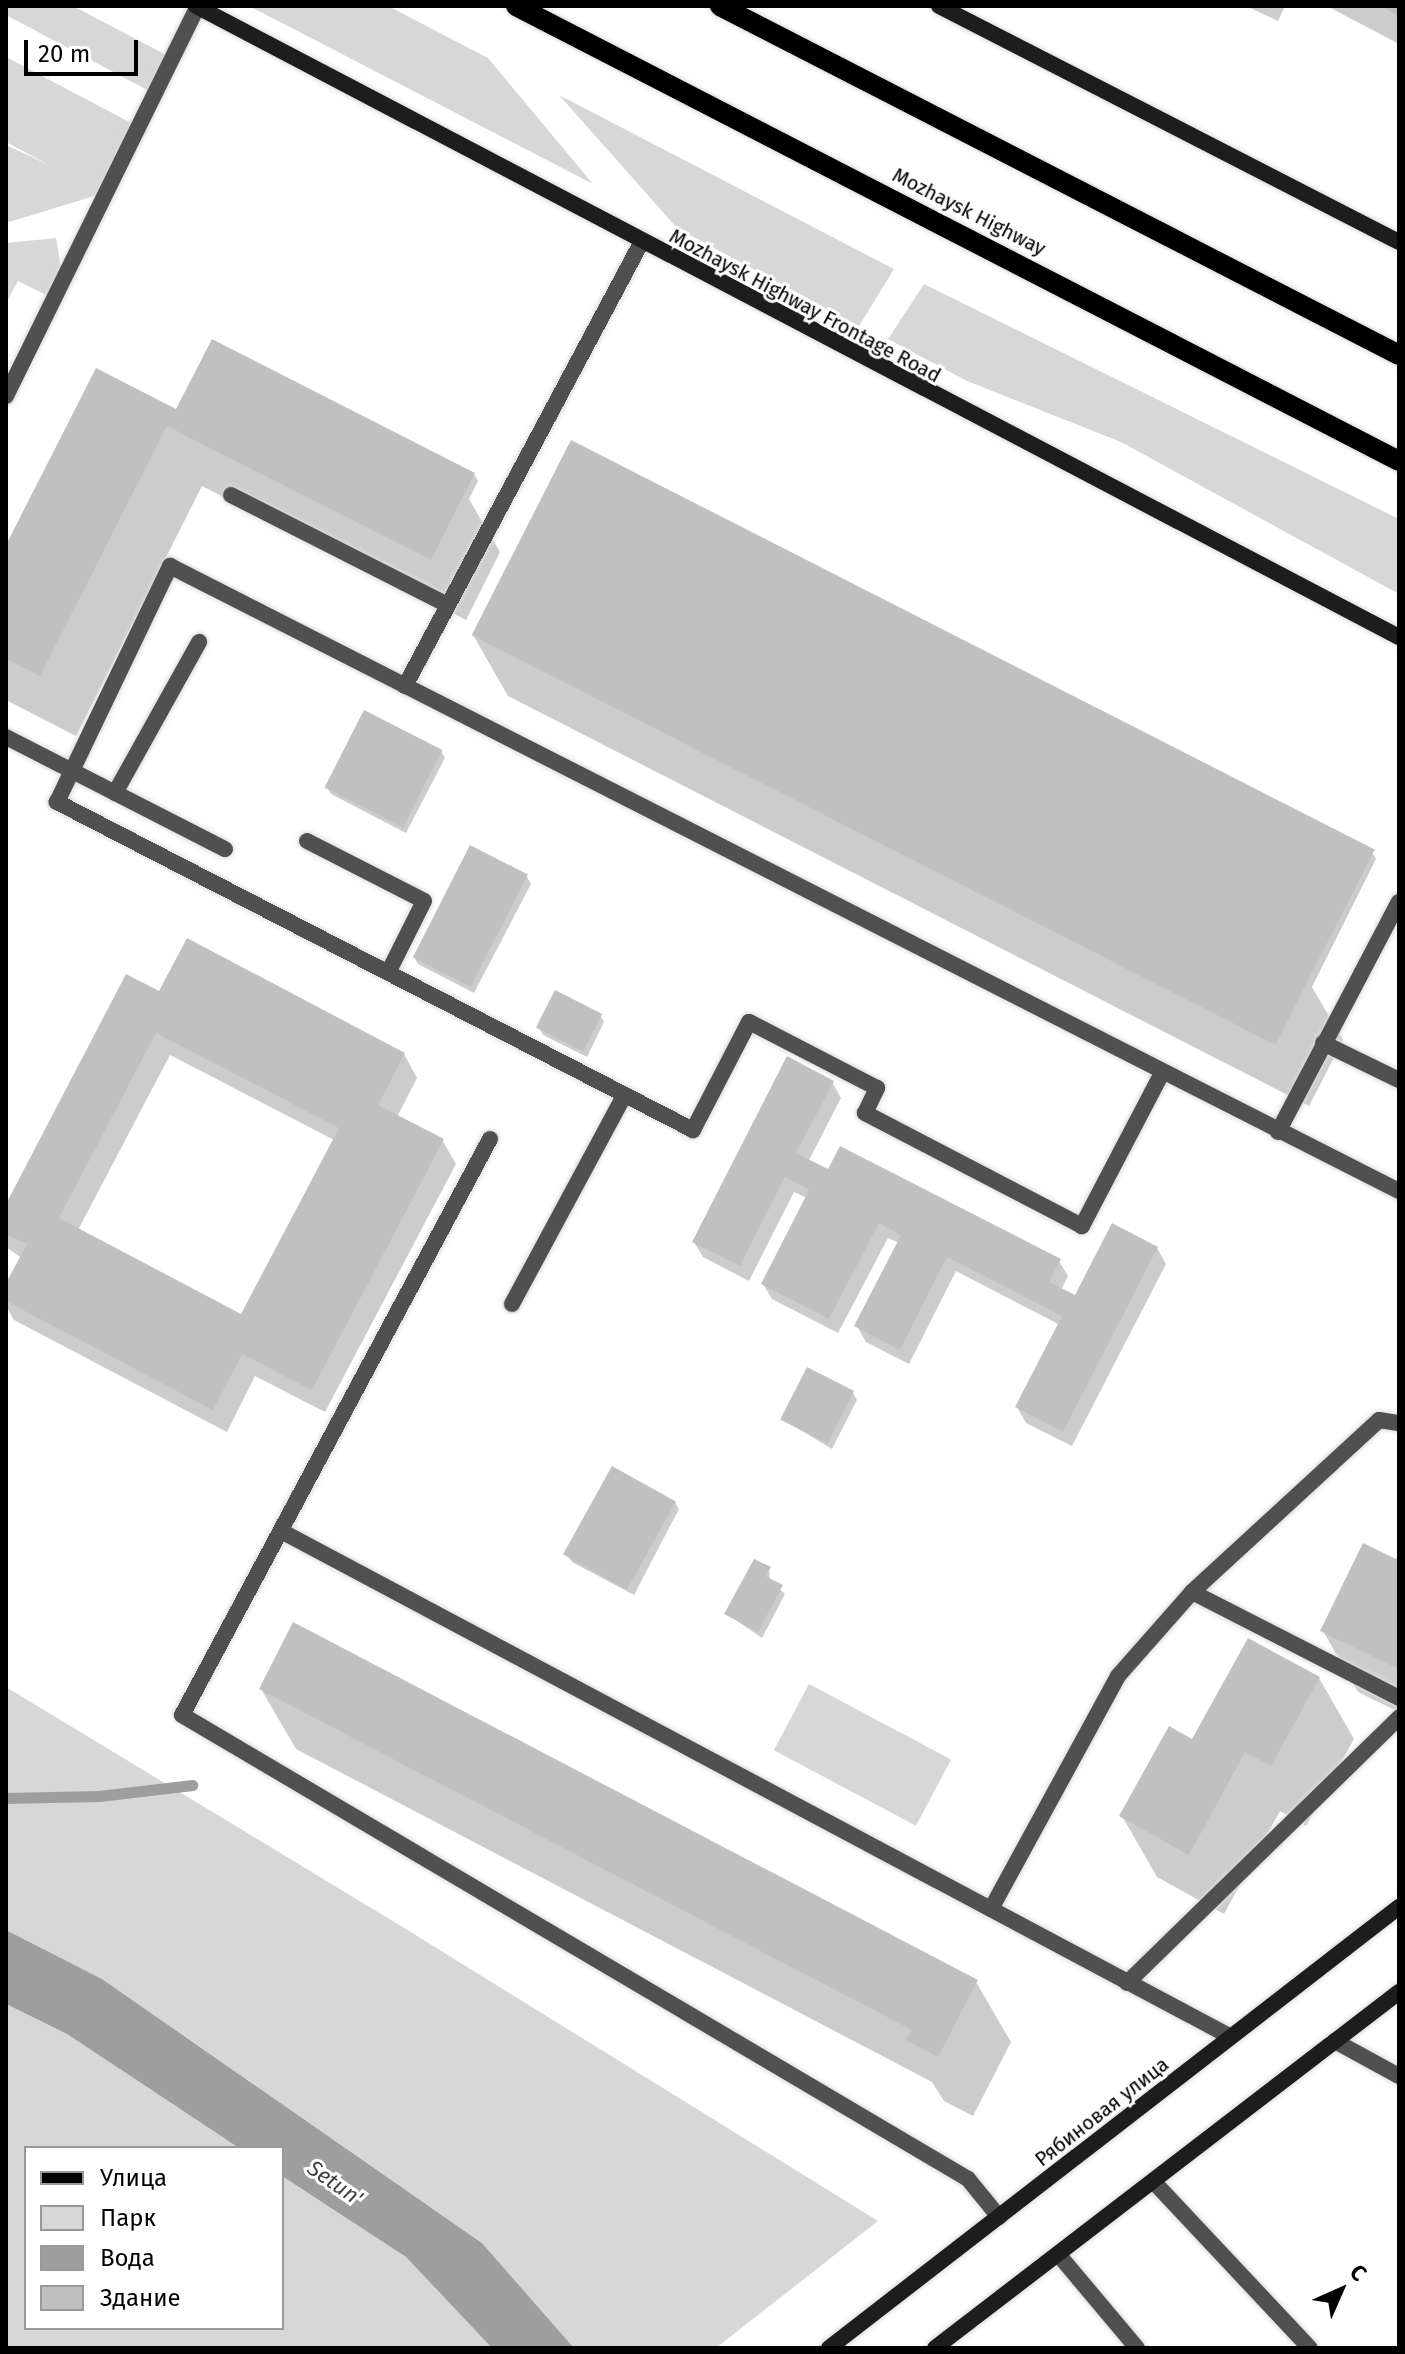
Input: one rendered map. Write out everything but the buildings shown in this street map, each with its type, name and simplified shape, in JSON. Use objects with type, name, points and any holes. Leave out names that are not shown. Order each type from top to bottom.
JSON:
[{"type":"main road","name":"Mozhaysk Highway Frontage Road","points":[[196,6],[641,243],[1399,637]]},
{"type":"main road","name":"Mozhaysk Highway","points":[[516,6],[1399,461]]},
{"type":"main road","points":[[720,6],[1399,355]]},
{"type":"main road","points":[[939,6],[1399,242]]},
{"type":"main road","name":"Рябиновая улица","points":[[829,2348],[1399,1907]]},
{"type":"main road","points":[[935,2348],[1399,1992]]},
{"type":"lane","points":[[6,396],[196,6]]},
{"type":"lane","points":[[405,686],[641,243]]},
{"type":"lane","points":[[231,495],[448,605]]},
{"type":"lane","points":[[1162,1073],[1082,1226],[865,1113],[877,1088],[749,1022],[693,1130],[57,802],[170,566],[1399,1191]]},
{"type":"lane","points":[[115,793],[199,642]]},
{"type":"lane","points":[[8,742],[71,770],[225,849]]},
{"type":"lane","points":[[307,841],[424,901],[388,973]]},
{"type":"lane","points":[[1278,1132],[1399,902]]},
{"type":"lane","points":[[1323,1043],[1399,1080]]},
{"type":"lane","points":[[512,1304],[624,1096]]},
{"type":"lane","points":[[490,1139],[182,1715],[968,2179],[999,2217]]},
{"type":"lane","points":[[991,1909],[1118,1676],[1192,1592],[1379,1420],[1399,1423]]},
{"type":"lane","points":[[281,1531],[1231,2037]]},
{"type":"lane","points":[[1192,1592],[1399,1698]]},
{"type":"lane","points":[[1127,1983],[1399,1718]]},
{"type":"lane","points":[[1335,2041],[1399,2076]]},
{"type":"lane","points":[[1153,2181],[1310,2348]]},
{"type":"lane","points":[[1058,2254],[1137,2348]]},
{"type":"green space","points":[[6,6],[73,6],[172,58],[153,93],[6,15]]},
{"type":"green space","points":[[249,6],[388,6],[488,58],[593,184]]},
{"type":"green space","points":[[6,57],[137,126],[104,193],[6,223],[6,145],[49,165],[6,142]]},
{"type":"green space","points":[[559,95],[894,269],[859,326],[677,228]]},
{"type":"green space","points":[[56,238],[61,268],[48,296],[18,281],[6,303],[6,243]]},
{"type":"green space","points":[[924,284],[1399,519],[1399,594],[1121,442],[967,381],[888,339]]},
{"type":"green space","points":[[809,1684],[951,1760],[916,1826],[774,1750]]},
{"type":"green space","points":[[6,1687],[401,1926],[878,2221],[716,2348],[574,2348],[481,2242],[102,1979],[6,1930]]},
{"type":"green space","points":[[6,2004],[67,2034],[236,2146],[24,2146],[24,2330],[284,2330],[284,2177],[406,2257],[492,2348],[6,2348]]},
{"type":"water","name":"Setun'","points":[[6,1930],[102,1979],[482,2243],[574,2348],[492,2348],[406,2257],[284,2177],[284,2146],[236,2146],[67,2034],[6,2004]]},
{"type":"waterway","points":[[6,1798],[99,1796],[192,1785]]}]
